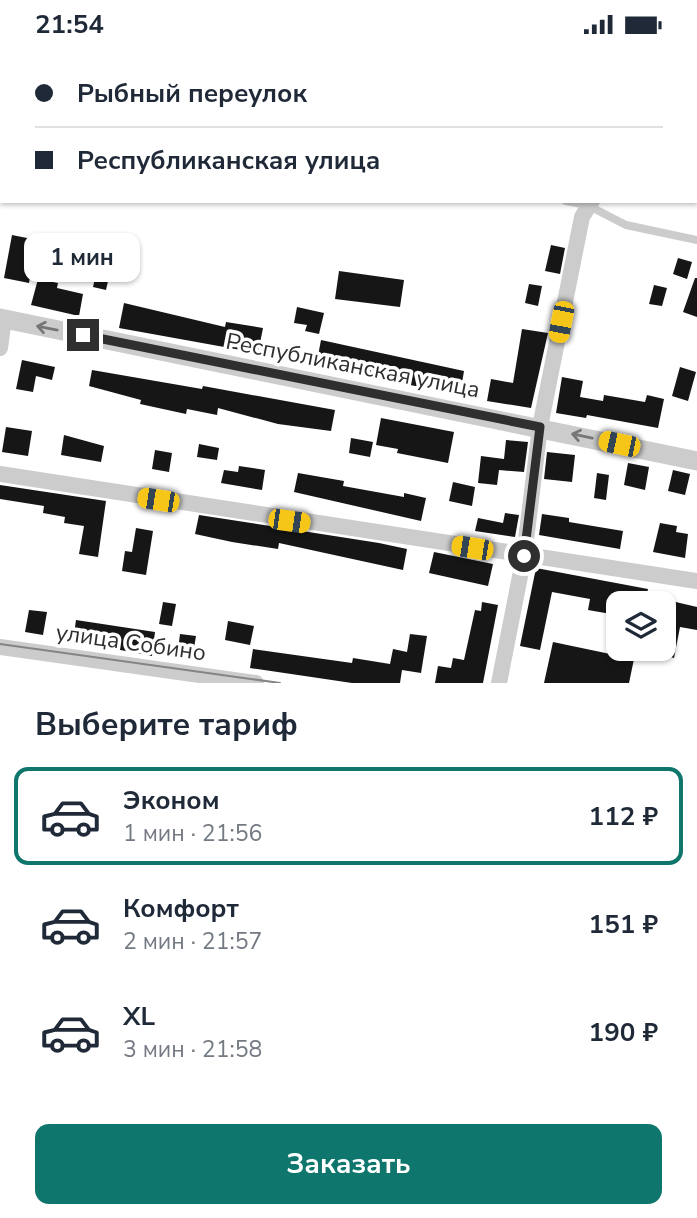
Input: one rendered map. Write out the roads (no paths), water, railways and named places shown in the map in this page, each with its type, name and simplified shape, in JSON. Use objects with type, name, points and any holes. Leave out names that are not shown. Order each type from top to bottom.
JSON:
[{"type":"street","points":[[499,683],[524,556],[540,427],[589,203]]},
{"type":"street","points":[[0,348],[2,318]]},
{"type":"street","name":"Республиканская улица","points":[[2,318],[697,461]]},
{"type":"street","points":[[0,474],[524,556],[697,580]]},
{"type":"street","name":"улица Собино","points":[[0,647],[256,683]]},
{"type":"lane","points":[[589,203],[626,225],[697,240]]},
{"type":"tram line","points":[[0,644],[280,683]]}]
